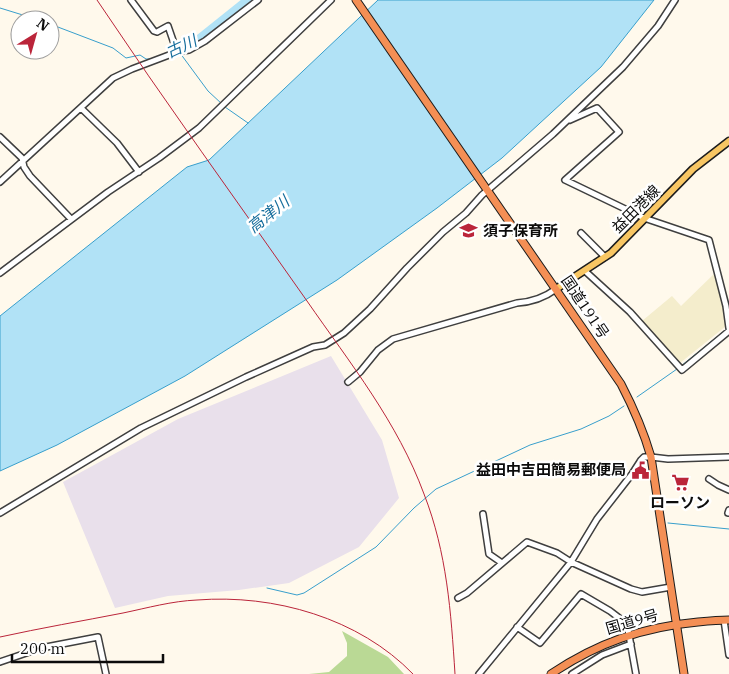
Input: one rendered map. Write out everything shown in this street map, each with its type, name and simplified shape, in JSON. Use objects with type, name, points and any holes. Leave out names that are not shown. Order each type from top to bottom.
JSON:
[{"type":"highway","name":"国道191号","points":[[356,0],[621,384],[642,426],[651,456],[684,674]]},
{"type":"highway","name":"国道9号","points":[[551,674],[568,662],[630,634],[676,624],[727,620]]},
{"type":"main road","name":"益田港線","points":[[556,289],[605,257],[693,169],[729,141]]},
{"type":"street","points":[[131,0],[154,31],[157,32],[168,26],[177,52]]},
{"type":"street","points":[[0,182],[103,86],[121,74],[177,52],[189,50],[205,41],[258,0]]},
{"type":"street","points":[[0,273],[71,219],[199,128],[331,0]]},
{"type":"street","points":[[0,513],[141,428],[246,377],[313,347],[326,345],[344,333],[487,190],[565,123],[623,67],[658,26],[675,0]]},
{"type":"street","points":[[80,108],[117,143],[139,172]]},
{"type":"street","points":[[565,123],[597,108],[619,132],[564,180],[644,218],[709,240],[726,306],[729,329],[682,370],[630,312],[585,271]]},
{"type":"street","points":[[0,137],[22,158],[24,167],[30,176],[71,219]]},
{"type":"street","points":[[581,233],[605,257]]},
{"type":"street","points":[[348,382],[360,372],[378,350],[393,339],[517,303],[528,302],[548,295],[556,289]]},
{"type":"street","points":[[479,674],[571,562],[597,519],[644,457],[729,459]]},
{"type":"street","points":[[709,478],[729,490]]},
{"type":"street","points":[[483,514],[489,554],[502,563]]},
{"type":"street","points":[[458,598],[467,593],[527,542],[557,553],[571,562],[642,592],[671,587]]},
{"type":"street","points":[[517,627],[540,643],[581,594],[610,611],[627,624],[636,674]]},
{"type":"street","points":[[727,620],[729,655]]},
{"type":"street","points":[[0,662],[41,648],[98,637],[106,674]]},
{"type":"street","points":[[572,674],[602,655],[631,644]]},
{"type":"shaded area","points":[[716,272],[726,326],[680,363],[642,321],[672,296],[681,306]]},
{"type":"shaded area","points":[[331,356],[382,440],[399,498],[359,547],[289,583],[239,590],[168,596],[115,608],[63,482],[178,419]]},
{"type":"green space","points":[[342,631],[388,657],[404,674],[309,674],[329,672],[347,656],[347,643]]},
{"type":"water","name":"高津川","points":[[378,0],[654,0],[601,67],[502,158],[437,208],[337,280],[185,376],[57,445],[0,471],[0,316],[187,167],[209,160]]},
{"type":"waterway","name":"古川","points":[[174,49],[198,40],[248,0]]},
{"type":"waterway","name":"古川","points":[[0,8],[10,11]]},
{"type":"waterway","name":"古川","points":[[60,28],[113,48],[126,58],[140,55],[146,59],[152,59]]},
{"type":"waterway","name":"古川","points":[[158,57],[174,49]]},
{"type":"waterway","points":[[180,53],[208,91],[222,104]]},
{"type":"waterway","points":[[225,107],[248,123]]},
{"type":"waterway","points":[[681,366],[728,328]]},
{"type":"waterway","points":[[637,397],[677,369]]},
{"type":"waterway","points":[[267,588],[297,595],[304,593],[376,547],[414,508],[436,489],[530,445],[581,429],[609,416],[624,406]]},
{"type":"waterway","points":[[668,523],[729,529]]},
{"type":"railway","points":[[97,0],[372,394],[401,443],[424,494],[438,538],[447,583],[455,674]]},
{"type":"railway","points":[[0,637],[178,602],[226,599],[256,601],[285,606],[341,624],[391,654],[413,674]]},
{"type":"place","name":"須子保育所","points":[[469,231]]},
{"type":"place","name":"益田中吉田簡易郵便局","points":[[640,470]]},
{"type":"place","name":"ローソン","points":[[680,482]]}]
